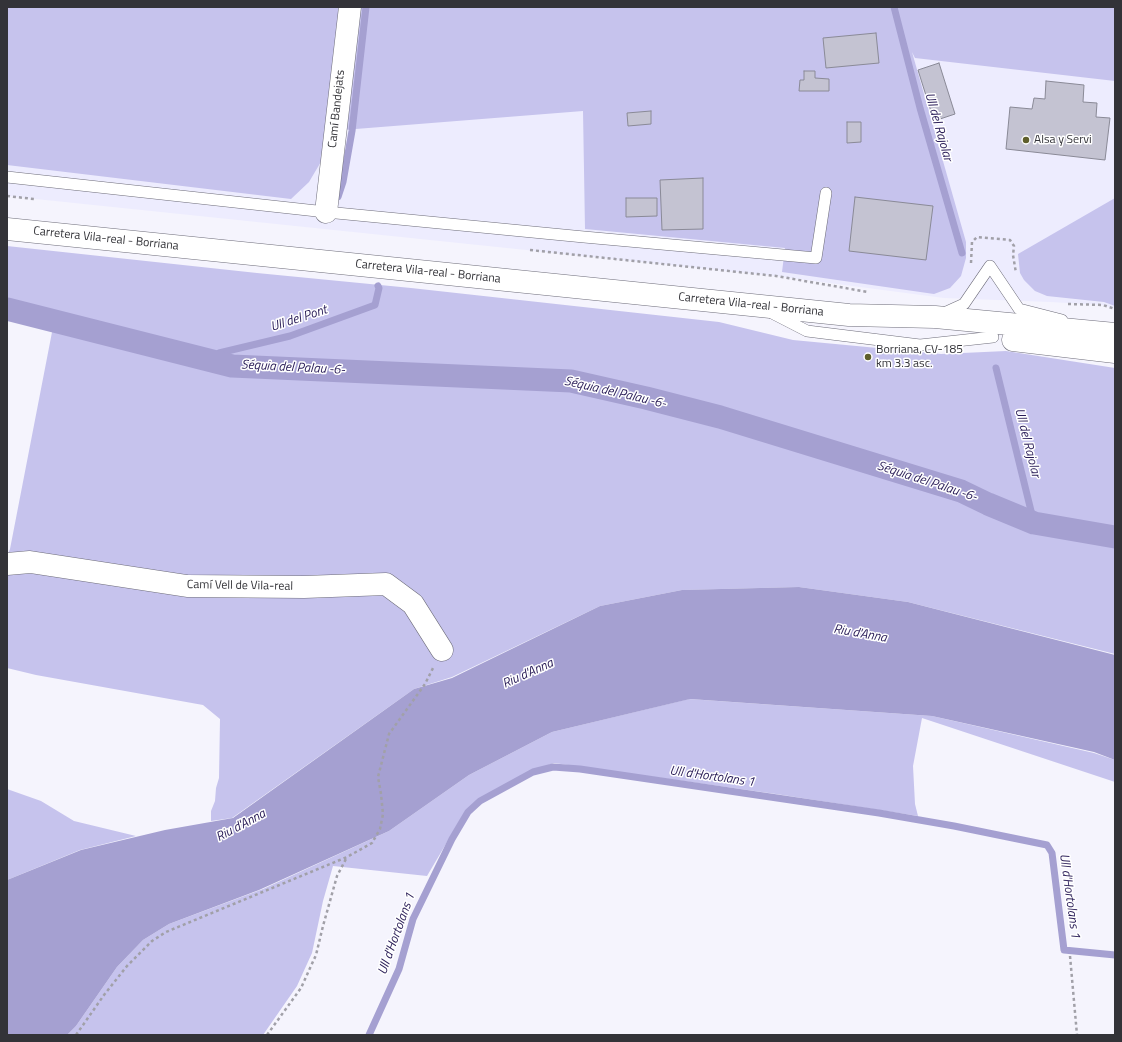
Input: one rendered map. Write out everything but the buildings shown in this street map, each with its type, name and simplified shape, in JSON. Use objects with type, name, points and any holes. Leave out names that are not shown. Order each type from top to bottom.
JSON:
[{"type":"main road","name":"Camí Bandejats","points":[[326,212],[350,7]]},
{"type":"main road","name":"Carretera Vila-real - Borriana","points":[[7,229],[849,315],[934,317],[1114,340]]},
{"type":"main road","name":"Carretera Vila-real - Borriana","points":[[849,315],[933,331],[993,337],[1114,340]]},
{"type":"main road","name":"Camí Vell de Vila-real","points":[[7,564],[30,562],[187,586],[386,584],[413,604],[442,650]]},
{"type":"lane","points":[[7,177],[326,212],[816,258],[826,193]]},
{"type":"lane","points":[[934,317],[964,304],[990,266],[1019,309],[1114,340]]},
{"type":"lane","points":[[759,306],[807,331],[920,345],[993,337]]},
{"type":"path","points":[[994,238],[1010,240],[1014,246],[1013,255],[1017,276]]},
{"type":"path","points":[[1067,304],[1103,306],[1115,309]]},
{"type":"path","points":[[76,1035],[118,978],[152,941],[166,932],[347,857],[372,843],[380,829],[383,814],[378,777],[389,734],[425,684],[442,650]]},
{"type":"path","points":[[267,1035],[301,988],[316,955],[338,876],[347,857]]},
{"type":"path","points":[[1070,956],[1077,1035]]},
{"type":"shaded area","points":[[7,7],[1115,7],[1115,309],[1103,305],[944,298],[776,276],[7,196]]},
{"type":"shaded area","points":[[7,7],[343,7],[325,155],[309,182],[291,199],[7,165]]},
{"type":"shaded area","points":[[359,7],[1115,7],[1115,81],[915,58],[912,52],[966,242],[966,258],[961,276],[950,288],[934,294],[782,272],[785,248],[585,229],[583,111],[343,130]]},
{"type":"shaded area","points":[[1115,198],[1115,306],[1104,302],[1047,296],[1035,291],[1024,280],[1020,273],[1018,254]]},
{"type":"shaded area","points":[[7,246],[719,322],[793,340],[941,354],[1006,351],[1115,368],[1115,654],[908,602],[799,587],[682,590],[600,606],[452,677],[414,689],[232,818],[211,821],[211,811],[215,801],[216,788],[219,778],[220,719],[203,705],[36,675],[7,668],[7,556],[10,549],[53,327],[7,317]]},
{"type":"shaded area","points":[[689,699],[932,716],[1094,753],[1115,760],[1115,782],[922,718],[913,766],[915,804],[918,816],[776,794],[554,763],[535,770],[480,799],[466,810],[427,876],[333,866],[323,901],[312,953],[297,986],[263,1035],[67,1035],[76,1026],[117,967],[143,940],[169,924],[263,889],[389,831],[469,775],[552,732]]},
{"type":"shaded area","points":[[7,789],[41,801],[74,821],[136,836],[80,850],[7,880]]},
{"type":"water","name":"Riu d'Anna","points":[[799,587],[908,602],[1115,655],[1115,760],[1094,752],[932,716],[690,699],[552,732],[469,775],[389,831],[259,890],[169,924],[143,940],[117,967],[76,1026],[67,1035],[7,1035],[7,880],[81,850],[165,830],[233,818],[414,689],[452,678],[600,606],[682,590]]},
{"type":"waterway","name":"Ull del Pont","points":[[338,197],[343,182],[352,131],[366,7]]},
{"type":"waterway","name":"Ull del Rajolar","points":[[894,7],[920,108],[962,253]]},
{"type":"waterway","name":"Ull del Pont","points":[[215,362],[219,353],[290,336],[375,305],[379,288],[378,286]]},
{"type":"waterway","name":"Séquia del Palau -6-","points":[[7,309],[232,366],[571,381],[720,417],[961,491],[1034,523],[1115,537]]},
{"type":"waterway","name":"Ull del Rajolar","points":[[996,368],[1034,523]]},
{"type":"waterway","name":"Ull d'Hortolans 1","points":[[369,1035],[399,969],[413,919],[452,839],[468,812],[480,801],[533,772],[553,767],[580,769],[879,813],[954,826],[1047,845],[1052,853],[1064,950],[1115,955]]},
{"type":"place","name":"Alsa y Servi","points":[[1026,140]]},
{"type":"place","name":"Borriana, CV-185 km 3.3 asc.","points":[[868,357]]}]
